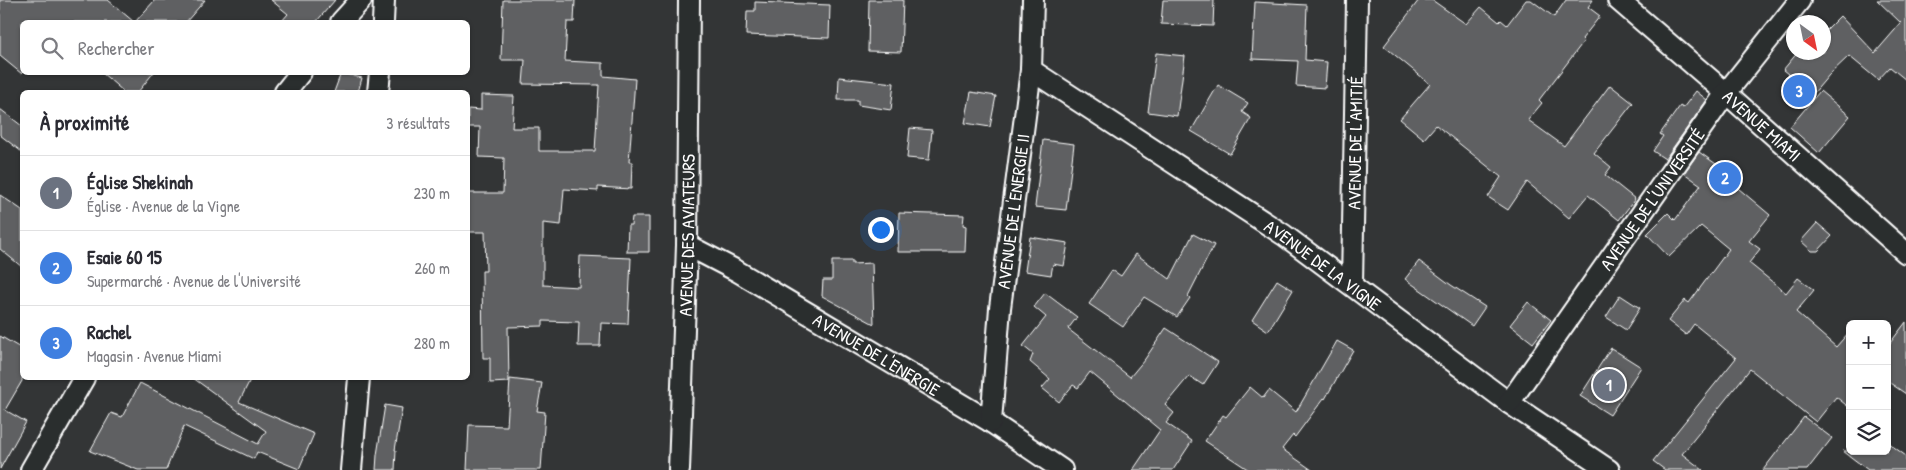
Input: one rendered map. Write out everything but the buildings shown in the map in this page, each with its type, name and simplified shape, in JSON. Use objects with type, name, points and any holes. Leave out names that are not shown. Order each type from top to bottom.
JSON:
[{"type":"street","points":[[343,20],[361,0]]},
{"type":"street","points":[[383,20],[384,0]]},
{"type":"street","name":"AVENUE DES AVIATEURS","points":[[678,470],[687,246],[689,0]]},
{"type":"street","name":"AVENUE DE L'ENERGIE II","points":[[991,422],[1000,308],[1031,70],[1033,0]]},
{"type":"street","name":"AVENUE DE L'AMITIÉ","points":[[1352,284],[1357,0]]},
{"type":"street","name":"AVENUE MIAMI","points":[[1618,0],[1906,253]]},
{"type":"street","name":"AVENUE DE L'UNIVERSITÉ","points":[[1509,403],[1726,94],[1800,0]]},
{"type":"street","name":"AVENUE DE LA VIGNE","points":[[1031,70],[1284,235],[1509,403],[1609,470]]},
{"type":"street","points":[[287,90],[299,75]]},
{"type":"street","points":[[378,90],[380,75]]},
{"type":"street","name":"AVENUE DE L'ENERGIE","points":[[687,246],[736,271],[991,422],[1062,470]]},
{"type":"street","points":[[32,470],[83,380]]},
{"type":"street","points":[[351,470],[359,380]]},
{"type":"place","name":"Rachel","points":[[1799,91]]},
{"type":"place","name":"Esaie 60 15","points":[[1725,178]]},
{"type":"place","name":"Église Shekinah","points":[[1609,385]]}]
